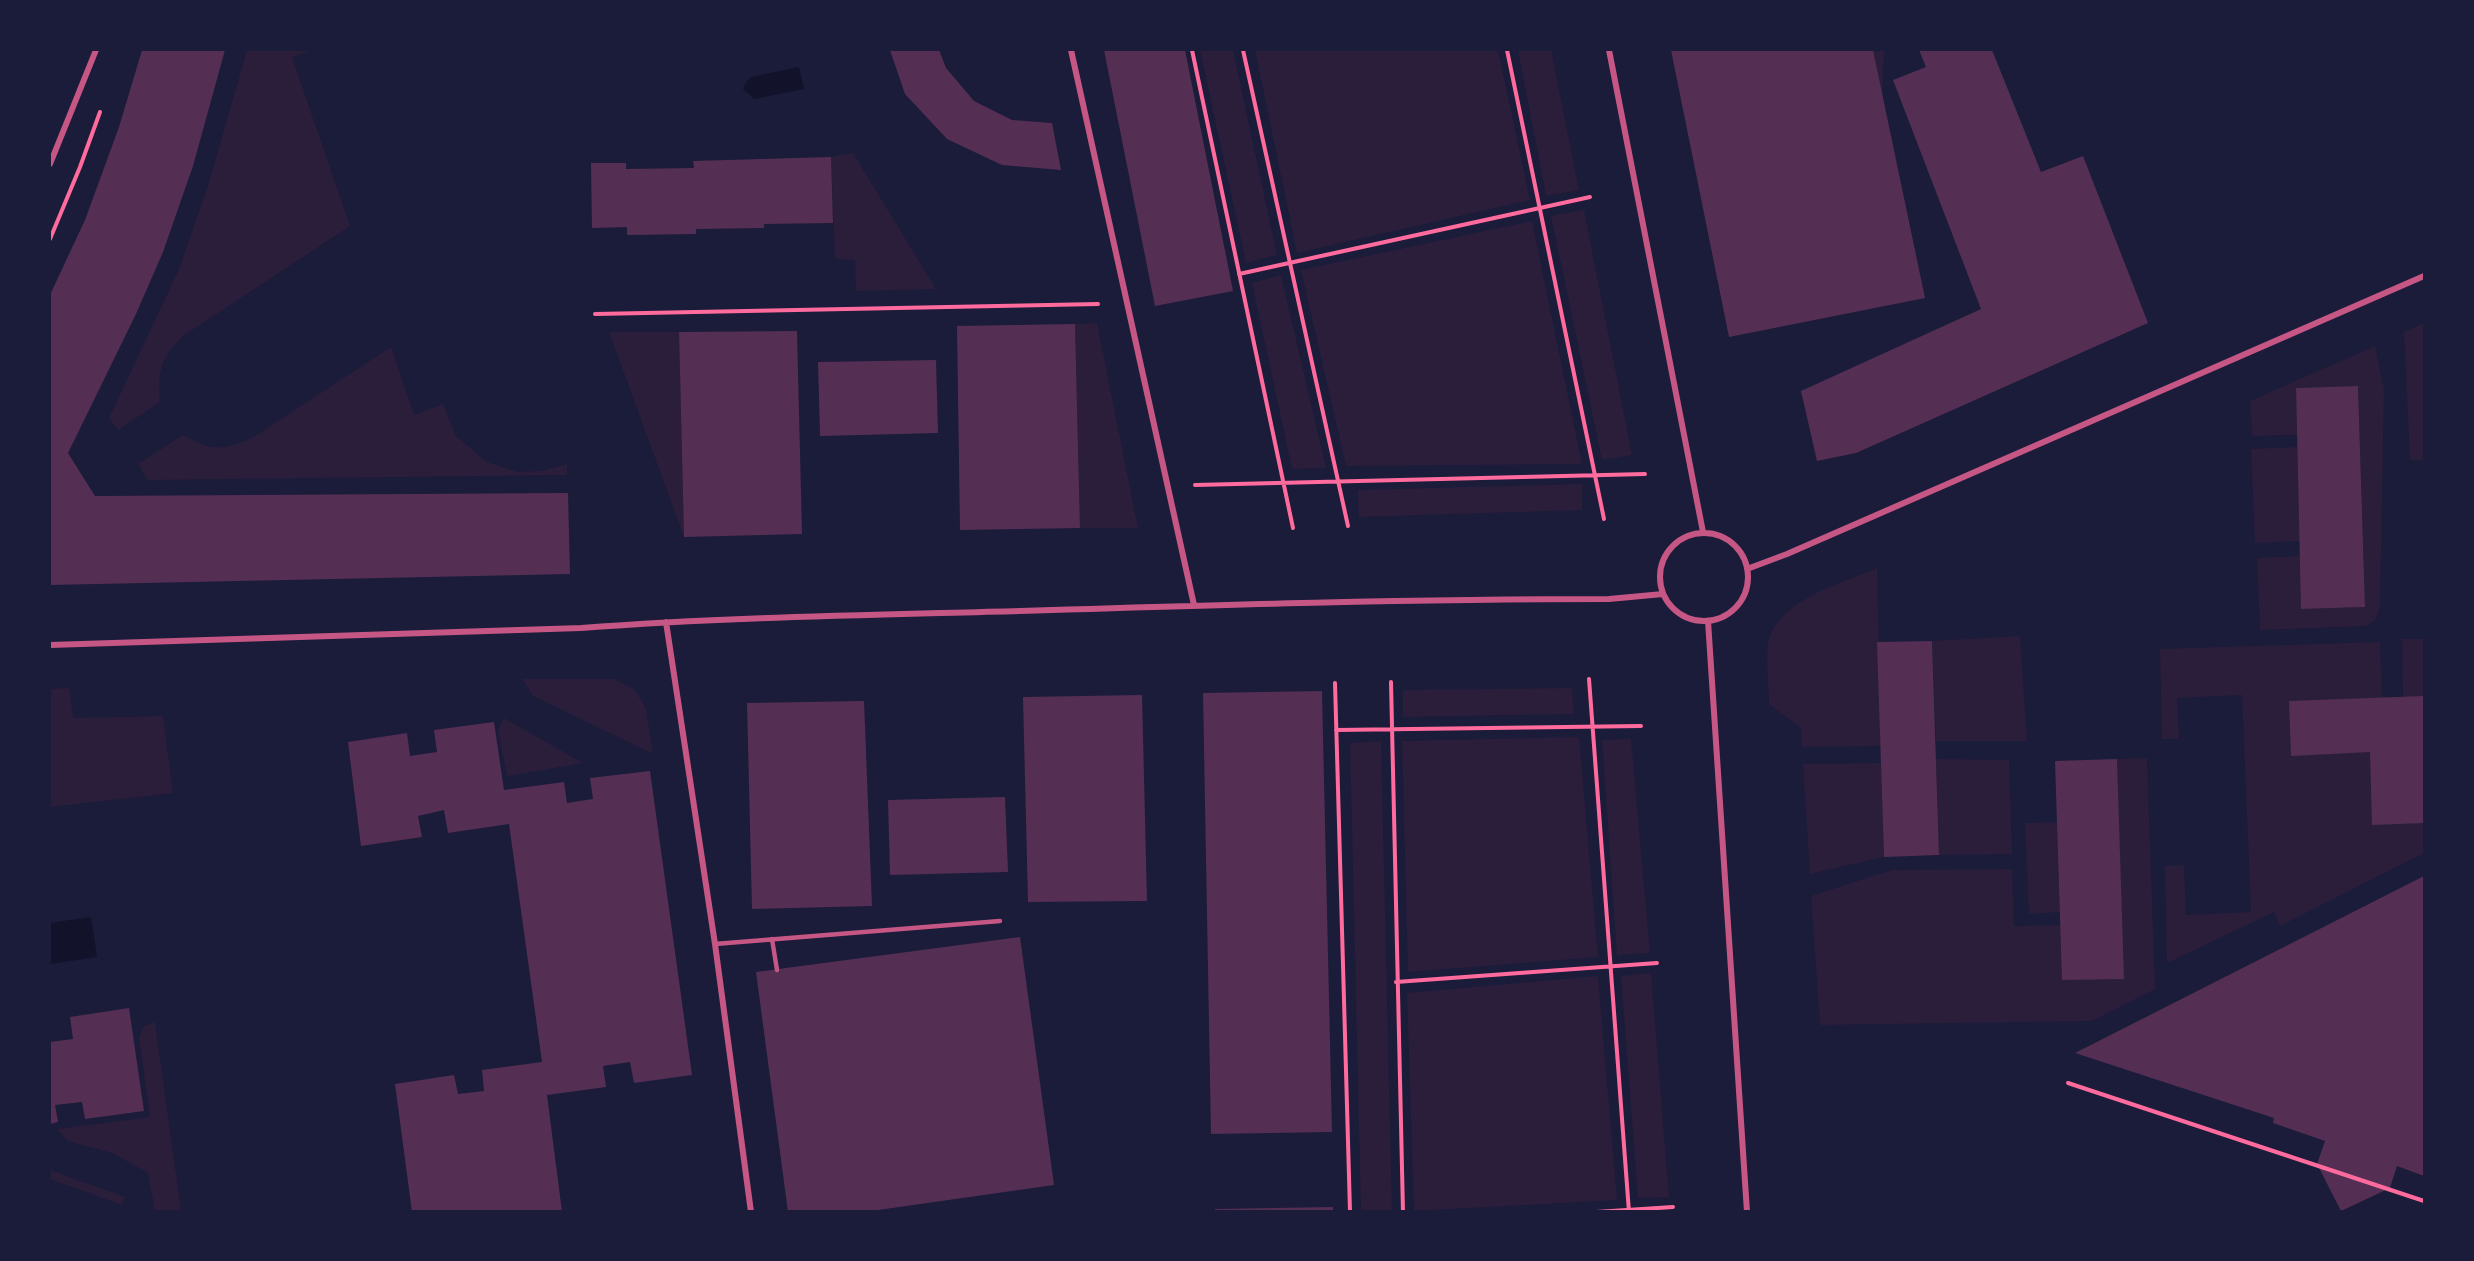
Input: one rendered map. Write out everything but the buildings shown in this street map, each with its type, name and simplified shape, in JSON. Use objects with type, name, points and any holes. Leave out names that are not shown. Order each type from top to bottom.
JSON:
[{"type":"street","points":[[50,164],[96,50]]},
{"type":"street","points":[[1071,50],[1194,605]]},
{"type":"street","points":[[1609,50],[1703,532]]},
{"type":"street","points":[[1747,570],[2424,276]]},
{"type":"street","points":[[1703,532],[1730,541],[1741,554],[1747,570],[1746,587],[1739,603],[1726,615],[1708,621],[1692,620],[1676,612],[1663,594],[1660,583],[1661,566],[1668,550],[1681,539],[1703,532]]},
{"type":"street","points":[[50,645],[1194,605],[1609,599],[1663,594]]},
{"type":"street","points":[[1708,621],[1747,1212]]},
{"type":"street","points":[[666,622],[715,944],[751,1212]]},
{"type":"lane","points":[[715,944],[1000,921]]},
{"type":"lane","points":[[772,939],[777,970]]},
{"type":"path","points":[[1192,50],[1293,528]]},
{"type":"path","points":[[1243,50],[1348,526]]},
{"type":"path","points":[[1507,50],[1604,519]]},
{"type":"path","points":[[50,239],[80,167],[102,104]]},
{"type":"path","points":[[1239,274],[1590,197]]},
{"type":"path","points":[[595,314],[1098,304]]},
{"type":"path","points":[[1195,485],[1645,474]]},
{"type":"path","points":[[1588,679],[1629,1211]]},
{"type":"path","points":[[1391,682],[1403,1212]]},
{"type":"path","points":[[1335,683],[1350,1212]]},
{"type":"path","points":[[1336,730],[1641,726]]},
{"type":"path","points":[[1396,982],[1657,963]]},
{"type":"path","points":[[2068,1083],[2424,1201]]},
{"type":"path","points":[[1596,1212],[1673,1207]]},
{"type":"shaded area","points":[[247,50],[313,50],[292,57],[350,226],[183,336],[169,351],[162,366],[160,402],[118,430],[109,418],[179,269],[208,186]]},
{"type":"shaded area","points":[[1200,50],[1233,50],[1277,255],[1246,263]]},
{"type":"shaded area","points":[[1255,50],[1498,50],[1530,200],[1297,253]]},
{"type":"shaded area","points":[[1518,50],[1551,50],[1579,190],[1546,196]]},
{"type":"shaded area","points":[[1873,50],[1884,50],[1882,98]]},
{"type":"shaded area","points":[[799,67],[804,89],[754,99],[743,89],[751,77]]},
{"type":"shaded area","points":[[853,153],[936,289],[856,291],[855,260],[835,259],[831,157]]},
{"type":"shaded area","points":[[1584,210],[1632,455],[1602,460],[1551,216]]},
{"type":"shaded area","points":[[1532,221],[1582,464],[1346,466],[1301,270]]},
{"type":"shaded area","points":[[1281,275],[1326,468],[1292,469],[1252,283]]},
{"type":"shaded area","points":[[1097,323],[1138,528],[1080,528],[1075,324]]},
{"type":"shaded area","points":[[2424,323],[2424,460],[2410,460],[2404,332]]},
{"type":"shaded area","points":[[609,332],[679,332],[684,537]]},
{"type":"shaded area","points":[[2375,346],[2384,389],[2380,607],[2375,620],[2366,626],[2260,630],[2257,558],[2301,556],[2302,609],[2365,607],[2358,386],[2296,388],[2297,435],[2252,436],[2250,401]]},
{"type":"shaded area","points":[[391,347],[414,415],[443,404],[456,436],[487,462],[518,472],[543,471],[567,464],[567,475],[148,480],[138,464],[183,435],[202,444],[217,447],[233,445],[252,438]]},
{"type":"shaded area","points":[[2297,447],[2300,541],[2255,543],[2251,449]]},
{"type":"shaded area","points":[[1582,484],[1582,510],[1359,517],[1358,490]]},
{"type":"shaded area","points":[[1877,568],[1881,746],[1802,747],[1801,728],[1769,704],[1767,661],[1769,639],[1776,625],[1800,603],[1814,594]]},
{"type":"shaded area","points":[[2020,636],[2027,741],[1936,741],[1932,641]]},
{"type":"shaded area","points":[[2402,639],[2424,639],[2424,853],[2280,926],[2274,912],[2167,963],[2165,866],[2184,865],[2186,915],[2251,912],[2242,695],[2177,698],[2179,739],[2162,739],[2160,649],[2380,642],[2382,697],[2403,697]]},
{"type":"shaded area","points":[[522,679],[614,679],[634,689],[646,708],[653,754],[533,696]]},
{"type":"shaded area","points":[[69,688],[73,718],[163,716],[173,793],[50,807],[50,689]]},
{"type":"shaded area","points":[[1572,688],[1574,714],[1403,717],[1403,690]]},
{"type":"shaded area","points":[[504,718],[583,763],[507,776],[498,729]]},
{"type":"shaded area","points":[[1579,737],[1598,957],[1408,972],[1402,741]]},
{"type":"shaded area","points":[[1631,739],[1650,953],[1617,955],[1602,740]]},
{"type":"shaded area","points":[[1381,741],[1392,1211],[1361,1211],[1350,743]]},
{"type":"shaded area","points":[[2147,758],[2155,989],[2092,1021],[1820,1025],[1811,896],[1892,870],[2012,869],[2014,926],[2061,925],[2123,979],[2117,759]]},
{"type":"shaded area","points":[[1936,759],[2009,760],[2012,854],[1939,855]]},
{"type":"shaded area","points":[[1881,763],[1884,857],[1810,874],[1803,764]]},
{"type":"shaded area","points":[[2057,822],[2060,912],[2029,914],[2025,823]]},
{"type":"shaded area","points":[[91,917],[97,957],[50,964],[50,923]]},
{"type":"shaded area","points":[[1651,973],[1669,1197],[1638,1198],[1621,976]]},
{"type":"shaded area","points":[[1598,976],[1617,1200],[1414,1211],[1407,993]]},
{"type":"shaded area","points":[[155,1022],[181,1211],[155,1211],[148,1173],[112,1153],[68,1141],[57,1129],[150,1117],[139,1038],[144,1026]]},
{"type":"shaded area","points":[[50,1166],[53,1171],[125,1197],[122,1205],[50,1179]]}]
